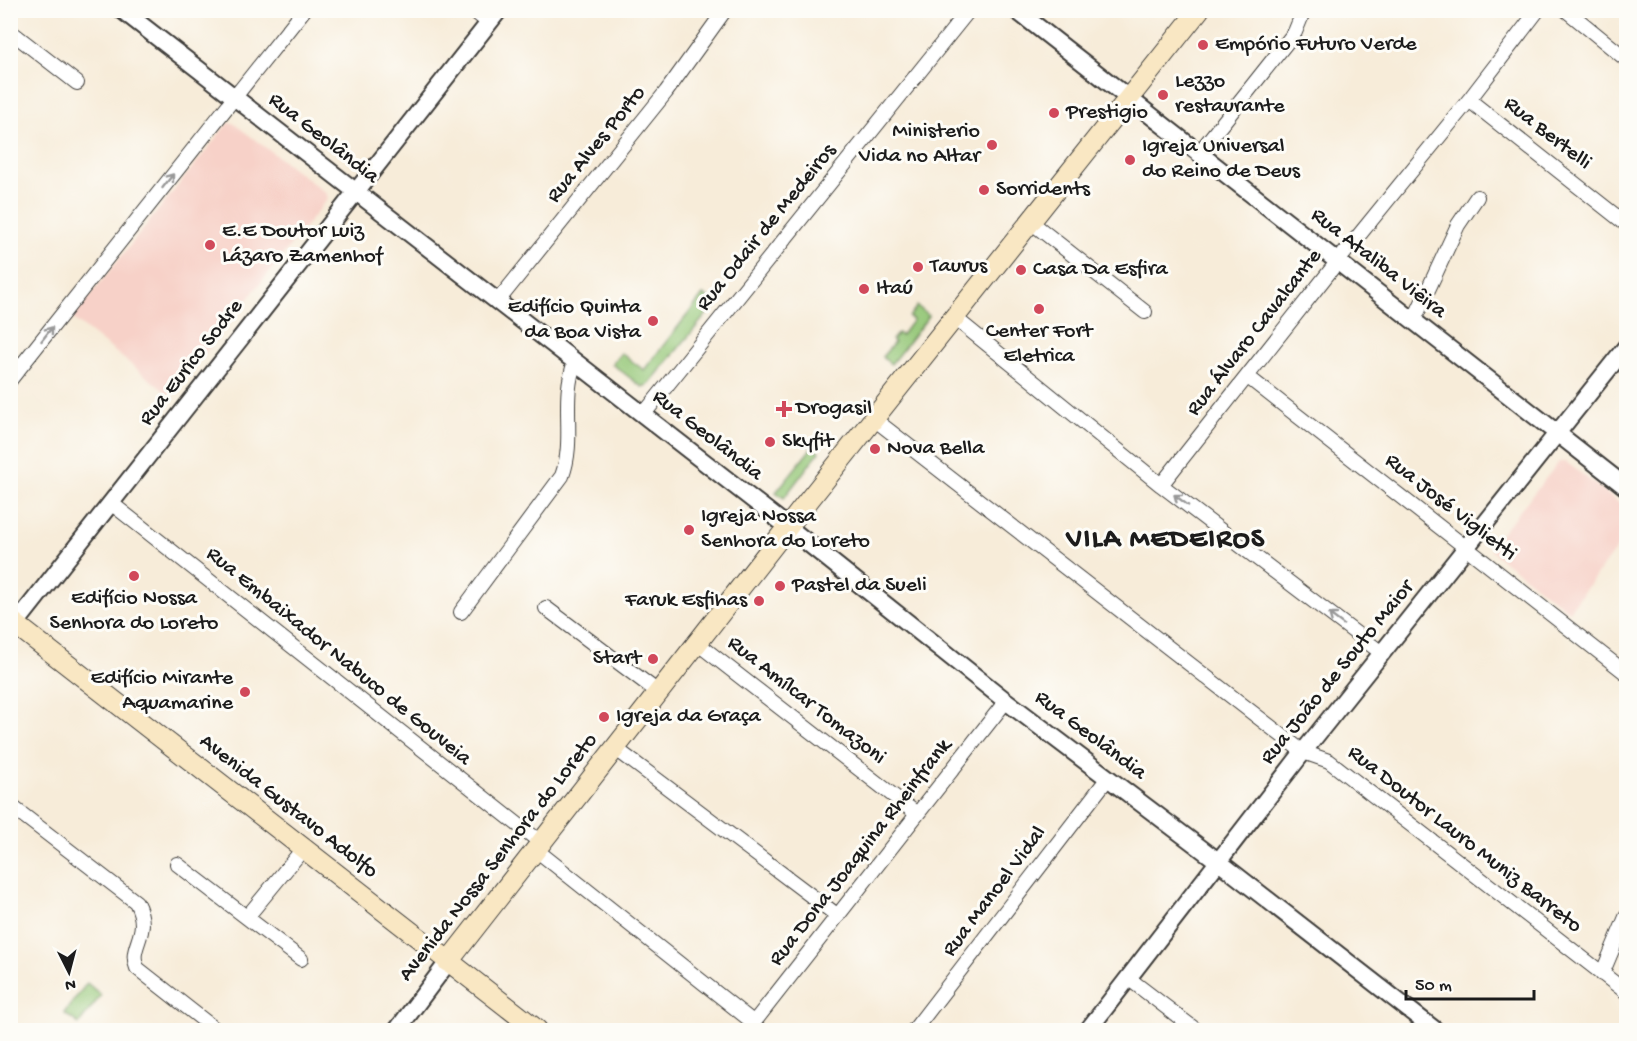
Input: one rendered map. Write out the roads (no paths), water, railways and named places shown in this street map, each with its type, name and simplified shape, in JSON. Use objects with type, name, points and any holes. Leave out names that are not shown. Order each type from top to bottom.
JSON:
[{"type":"main road","name":"Avenida Nossa Senhora do Loreto","points":[[448,962],[788,527],[1199,10]]},
{"type":"main road","name":"Avenida Gustavo Adolfo","points":[[12,625],[537,1030]]},
{"type":"street","name":"Rua Geolândia","points":[[122,10],[788,527],[1006,701],[1219,862],[1435,1030]]},
{"type":"street","points":[[10,380],[304,10]]},
{"type":"street","points":[[473,10],[494,17]]},
{"type":"street","name":"Rua Alves Porto","points":[[497,302],[666,92],[725,10]]},
{"type":"street","name":"Rua Odair de Medeiros","points":[[643,415],[969,10]]},
{"type":"street","points":[[1198,154],[1295,32],[1304,10]]},
{"type":"street","name":"Rua Álvaro Cavalcante","points":[[1161,485],[1469,100],[1538,10]]},
{"type":"street","points":[[1566,10],[1626,59]]},
{"type":"street","name":"Rua Ataliba Viêira","points":[[1021,12],[1198,154],[1626,487]]},
{"type":"street","name":"Rua Eurico Sodre","points":[[12,625],[494,17]]},
{"type":"street","points":[[10,31],[77,83]]},
{"type":"street","name":"Rua Bertelli","points":[[1469,100],[1626,224]]},
{"type":"street","points":[[1414,320],[1458,225],[1478,197]]},
{"type":"street","points":[[1031,222],[1145,312]]},
{"type":"street","points":[[955,318],[1161,485],[1383,654]]},
{"type":"street","name":"Rua João de Souto Maior","points":[[1088,1030],[1303,752],[1626,347]]},
{"type":"street","points":[[461,612],[562,476],[568,453],[567,388],[575,362]]},
{"type":"street","name":"Rua José Viglietti","points":[[1248,377],[1626,673]]},
{"type":"street","name":"Rua Doutor Lauro Muniz Barreto","points":[[874,419],[1303,752],[1329,761],[1626,992]]},
{"type":"street","name":"Rua Embaixador Nabuco de Gouveia","points":[[111,503],[537,846],[751,1027]]},
{"type":"street","points":[[546,608],[658,692]]},
{"type":"street","name":"Rua Amílcar Tomazoni","points":[[697,643],[917,814]]},
{"type":"street","name":"Rua Dona Joaquina Rheinfrank","points":[[751,1027],[1006,701]]},
{"type":"street","points":[[615,748],[838,916]]},
{"type":"street","name":"Rua Manoel Vidal","points":[[914,1030],[1108,778]]},
{"type":"street","points":[[10,805],[136,902],[142,913],[143,928],[134,953],[137,968],[216,1030]]},
{"type":"street","points":[[247,917],[303,849]]},
{"type":"street","points":[[177,864],[301,959]]},
{"type":"street","points":[[1602,974],[1626,917]]},
{"type":"street","name":"Avenida Nossa Senhora do Loreto","points":[[397,1030],[448,962]]},
{"type":"street","points":[[1128,978],[1180,1025],[1196,1030]]},
{"type":"place","name":"Empório Futuro Verde","points":[[1203,45]]},
{"type":"place","name":"Lezzo restaurante","points":[[1163,95]]},
{"type":"place","name":"Prestigio","points":[[1054,113]]},
{"type":"place","name":"Ministerio Vida no Altar","points":[[992,145]]},
{"type":"place","name":"Igreja Universal do Reino de Deus","points":[[1130,160]]},
{"type":"place","name":"Sorridents","points":[[984,190]]},
{"type":"place","name":"E.E Doutor Luiz Lázaro Zamenhof","points":[[210,245]]},
{"type":"place","name":"Taurus","points":[[918,267]]},
{"type":"place","name":"Casa Da Esfira","points":[[1021,270]]},
{"type":"place","name":"Itaú","points":[[864,289]]},
{"type":"place","name":"Center Fort Eletrica","points":[[1039,309]]},
{"type":"place","name":"Edifício Quinta da Boa Vista","points":[[653,321]]},
{"type":"place","name":"Drogasil","points":[[784,409]]},
{"type":"place","name":"Skyfit","points":[[770,442]]},
{"type":"place","name":"Nova Bella","points":[[875,449]]},
{"type":"place","name":"Igreja Nossa Senhora do Loreto","points":[[689,530]]},
{"type":"place","name":"Edifício Nossa Senhora do Loreto","points":[[134,576]]},
{"type":"place","name":"Pastel da Sueli","points":[[780,586]]},
{"type":"place","name":"Faruk Esfihas","points":[[759,601]]},
{"type":"place","name":"Start","points":[[653,659]]},
{"type":"place","name":"Edifício Mirante Aquamarine","points":[[245,692]]},
{"type":"place","name":"Igreja da Graça","points":[[604,717]]},
{"type":"district","name":"VILA MEDEIROS","points":[[1166,540]]}]
